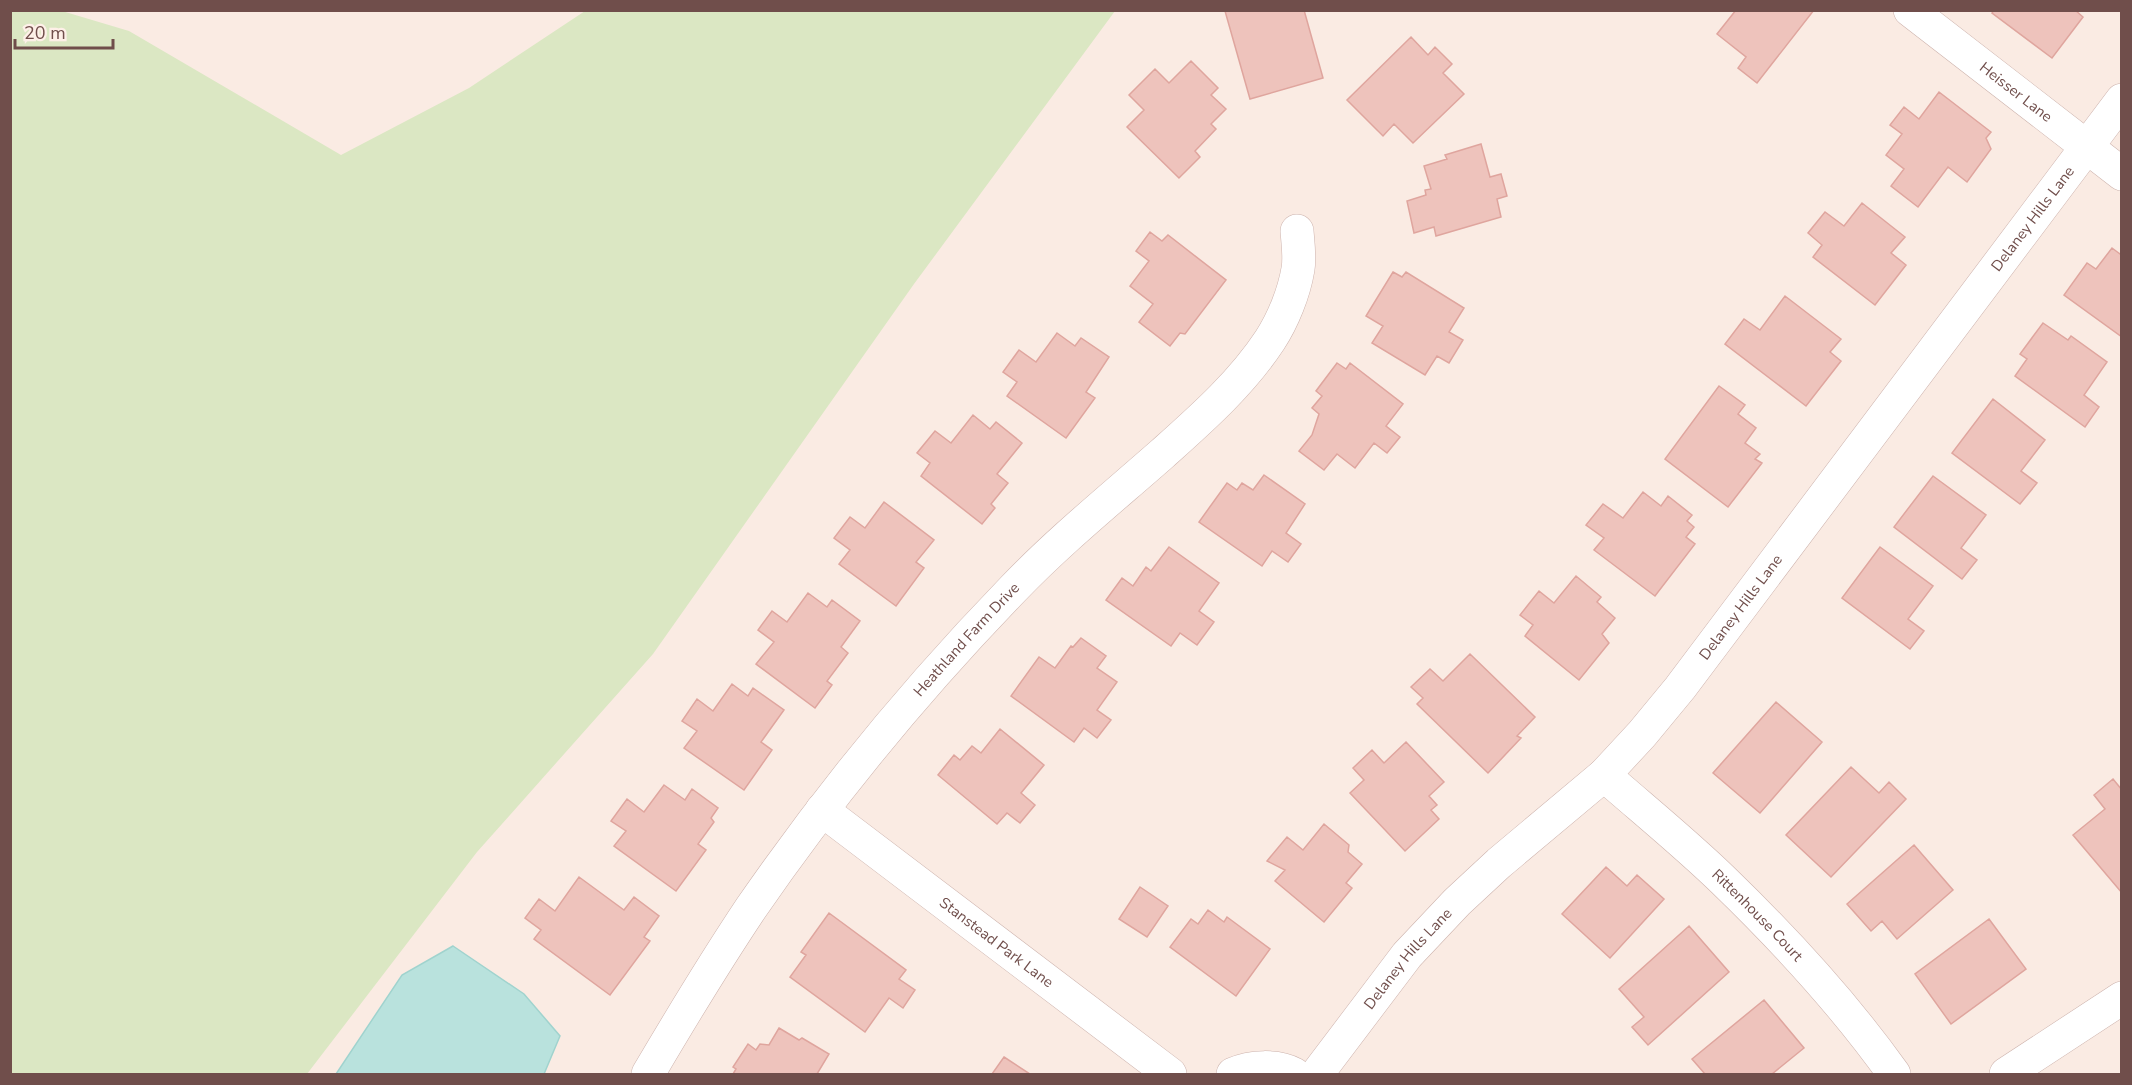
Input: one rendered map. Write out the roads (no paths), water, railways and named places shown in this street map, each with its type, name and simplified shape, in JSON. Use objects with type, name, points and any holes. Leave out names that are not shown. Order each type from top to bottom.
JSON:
[{"type":"street","name":"Heisser Lane","points":[[1910,10],[2121,174]]},
{"type":"street","name":"Delaney Hills Lane","points":[[1317,1074],[1407,955],[1499,862],[1604,775],[1680,688],[2121,100]]},
{"type":"street","name":"Heathland Farm Drive","points":[[648,1074],[699,988],[752,907],[868,751],[1014,588],[1202,418],[1242,377],[1271,338],[1290,300],[1298,268],[1298,231]]},
{"type":"street","name":"Rittenhouse Court","points":[[1604,775],[1723,880],[1783,939],[1838,1002],[1894,1074]]},
{"type":"street","name":"Stanstead Park Lane","points":[[822,810],[1170,1074]]},
{"type":"street","points":[[2006,1074],[2121,998]]},
{"type":"street","points":[[1233,1074],[1241,1070],[1265,1067],[1294,1074]]},
{"type":"water","points":[[453,946],[524,994],[560,1036],[544,1074],[336,1074],[402,975]]}]
